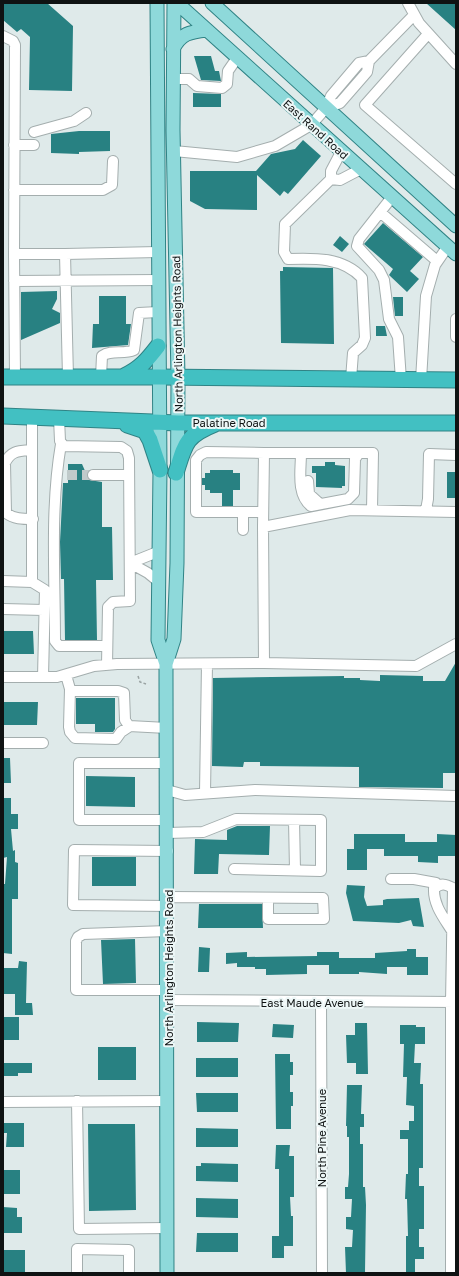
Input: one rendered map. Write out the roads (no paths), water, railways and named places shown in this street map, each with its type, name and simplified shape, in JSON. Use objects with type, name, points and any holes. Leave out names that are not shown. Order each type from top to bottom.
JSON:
[{"type":"highway","points":[[122,377],[134,372],[146,363],[158,346]]},
{"type":"highway","points":[[9,377],[456,380]]},
{"type":"highway","name":"Palatine Road","points":[[3,416],[178,423],[456,423]]},
{"type":"highway","points":[[113,420],[145,431],[150,440],[160,470]]},
{"type":"highway","points":[[176,473],[185,444],[199,431],[220,422]]},
{"type":"main road","name":"North Arlington Heights Road","points":[[157,3],[158,346],[160,470],[158,640],[166,664],[168,826],[167,1273]]},
{"type":"main road","name":"North Arlington Heights Road","points":[[166,664],[174,639],[177,563],[176,473],[178,377],[173,79],[176,3]]},
{"type":"main road","name":"East Rand Road","points":[[176,3],[452,250]]},
{"type":"main road","name":"East Rand Road","points":[[212,3],[456,226]]},
{"type":"main road","points":[[173,49],[182,36],[188,32],[206,30]]},
{"type":"street","points":[[408,3],[414,15],[428,34],[456,64]]},
{"type":"street","points":[[174,151],[237,156],[275,146],[311,125],[326,108],[331,96],[359,63],[369,61],[414,15]]},
{"type":"street","points":[[428,34],[365,106],[456,184]]},
{"type":"street","points":[[3,36],[9,38],[15,45],[14,281],[9,377]]},
{"type":"street","points":[[173,79],[189,79],[197,86],[222,88],[227,84],[228,71],[237,58]]},
{"type":"street","points":[[34,132],[74,122],[86,114]]},
{"type":"street","points":[[14,145],[34,145]]},
{"type":"street","points":[[341,152],[331,171],[331,179],[285,224],[284,252],[288,259],[314,258],[342,264],[357,273],[362,278],[365,338],[362,345],[353,353],[351,379]]},
{"type":"street","points":[[14,190],[103,190],[112,185],[113,161]]},
{"type":"street","points":[[331,179],[340,180],[361,169]]},
{"type":"street","points":[[392,197],[359,239],[358,246],[379,270],[384,280],[389,319],[398,337],[401,380]]},
{"type":"street","points":[[380,212],[438,261]]},
{"type":"street","points":[[421,380],[426,296],[435,265],[452,250]]},
{"type":"street","points":[[14,254],[158,252]]},
{"type":"street","points":[[65,254],[67,281],[68,377]]},
{"type":"street","points":[[14,281],[159,280]]},
{"type":"street","points":[[101,377],[102,356],[107,352],[128,353],[134,350],[140,313],[158,312]]},
{"type":"street","points":[[456,319],[456,337]]},
{"type":"street","points":[[32,417],[32,582]]},
{"type":"street","points":[[60,418],[61,444],[57,475],[55,640],[59,646],[107,646]]},
{"type":"street","points":[[61,444],[66,448],[124,448],[129,458],[130,602],[114,602],[109,604],[107,665]]},
{"type":"street","points":[[32,450],[15,451],[8,455],[5,462],[6,513],[11,517],[33,519]]},
{"type":"street","points":[[263,512],[196,512],[196,460],[200,455],[206,452],[373,453],[372,510]]},
{"type":"street","points":[[264,453],[264,663]]},
{"type":"street","points":[[305,453],[296,489],[311,506],[348,499],[350,495],[354,493],[355,459],[359,453]]},
{"type":"street","points":[[305,453],[308,491],[320,504]]},
{"type":"street","points":[[342,453],[348,460],[348,493],[350,495]]},
{"type":"street","points":[[426,510],[428,499],[429,454],[456,455]]},
{"type":"street","points":[[57,475],[67,474]]},
{"type":"street","points":[[92,475],[129,475]]},
{"type":"street","points":[[263,527],[350,510],[426,510],[456,512]]},
{"type":"street","points":[[243,512],[243,530]]},
{"type":"street","points":[[130,563],[160,551]]},
{"type":"street","points":[[130,563],[148,573],[159,582]]},
{"type":"street","points":[[3,581],[32,582],[45,590],[43,677]]},
{"type":"street","points":[[3,609],[44,610]]},
{"type":"street","points":[[3,677],[57,677],[94,666],[107,665],[264,663],[416,666],[456,644]]},
{"type":"street","points":[[205,793],[207,664]]},
{"type":"street","points":[[66,675],[70,689],[69,727],[70,732],[75,738],[116,739],[121,732],[130,726],[167,728]]},
{"type":"street","points":[[70,689],[72,691],[122,692],[125,696],[125,720],[130,726]]},
{"type":"street","points":[[3,743],[42,743]]},
{"type":"street","points":[[167,762],[79,764],[79,820],[168,826],[203,832],[236,819],[321,820],[321,871],[234,869]]},
{"type":"street","points":[[167,790],[185,794],[255,790],[456,796]]},
{"type":"street","points":[[294,820],[295,870]]},
{"type":"street","points":[[168,851],[74,850],[73,905],[268,898],[323,898],[324,918],[268,919],[268,898]]},
{"type":"street","points":[[391,879],[421,880],[436,883],[438,886]]},
{"type":"street","points":[[451,1273],[453,1002],[452,931],[455,887],[446,884],[434,888],[434,895],[437,907],[452,931]]},
{"type":"street","name":"East Maude Avenue","points":[[168,932],[80,934],[76,941],[76,990],[122,990],[168,995],[321,1002],[453,1002]]},
{"type":"street","name":"North Pine Avenue","points":[[321,1002],[322,1273]]},
{"type":"street","points":[[3,1102],[168,1100]]},
{"type":"street","points":[[77,1101],[79,1229],[168,1228]]},
{"type":"street","points":[[77,1273],[77,1249],[129,1250],[130,1273]]},
{"type":"tunnel","points":[[67,475],[93,475]]}]
